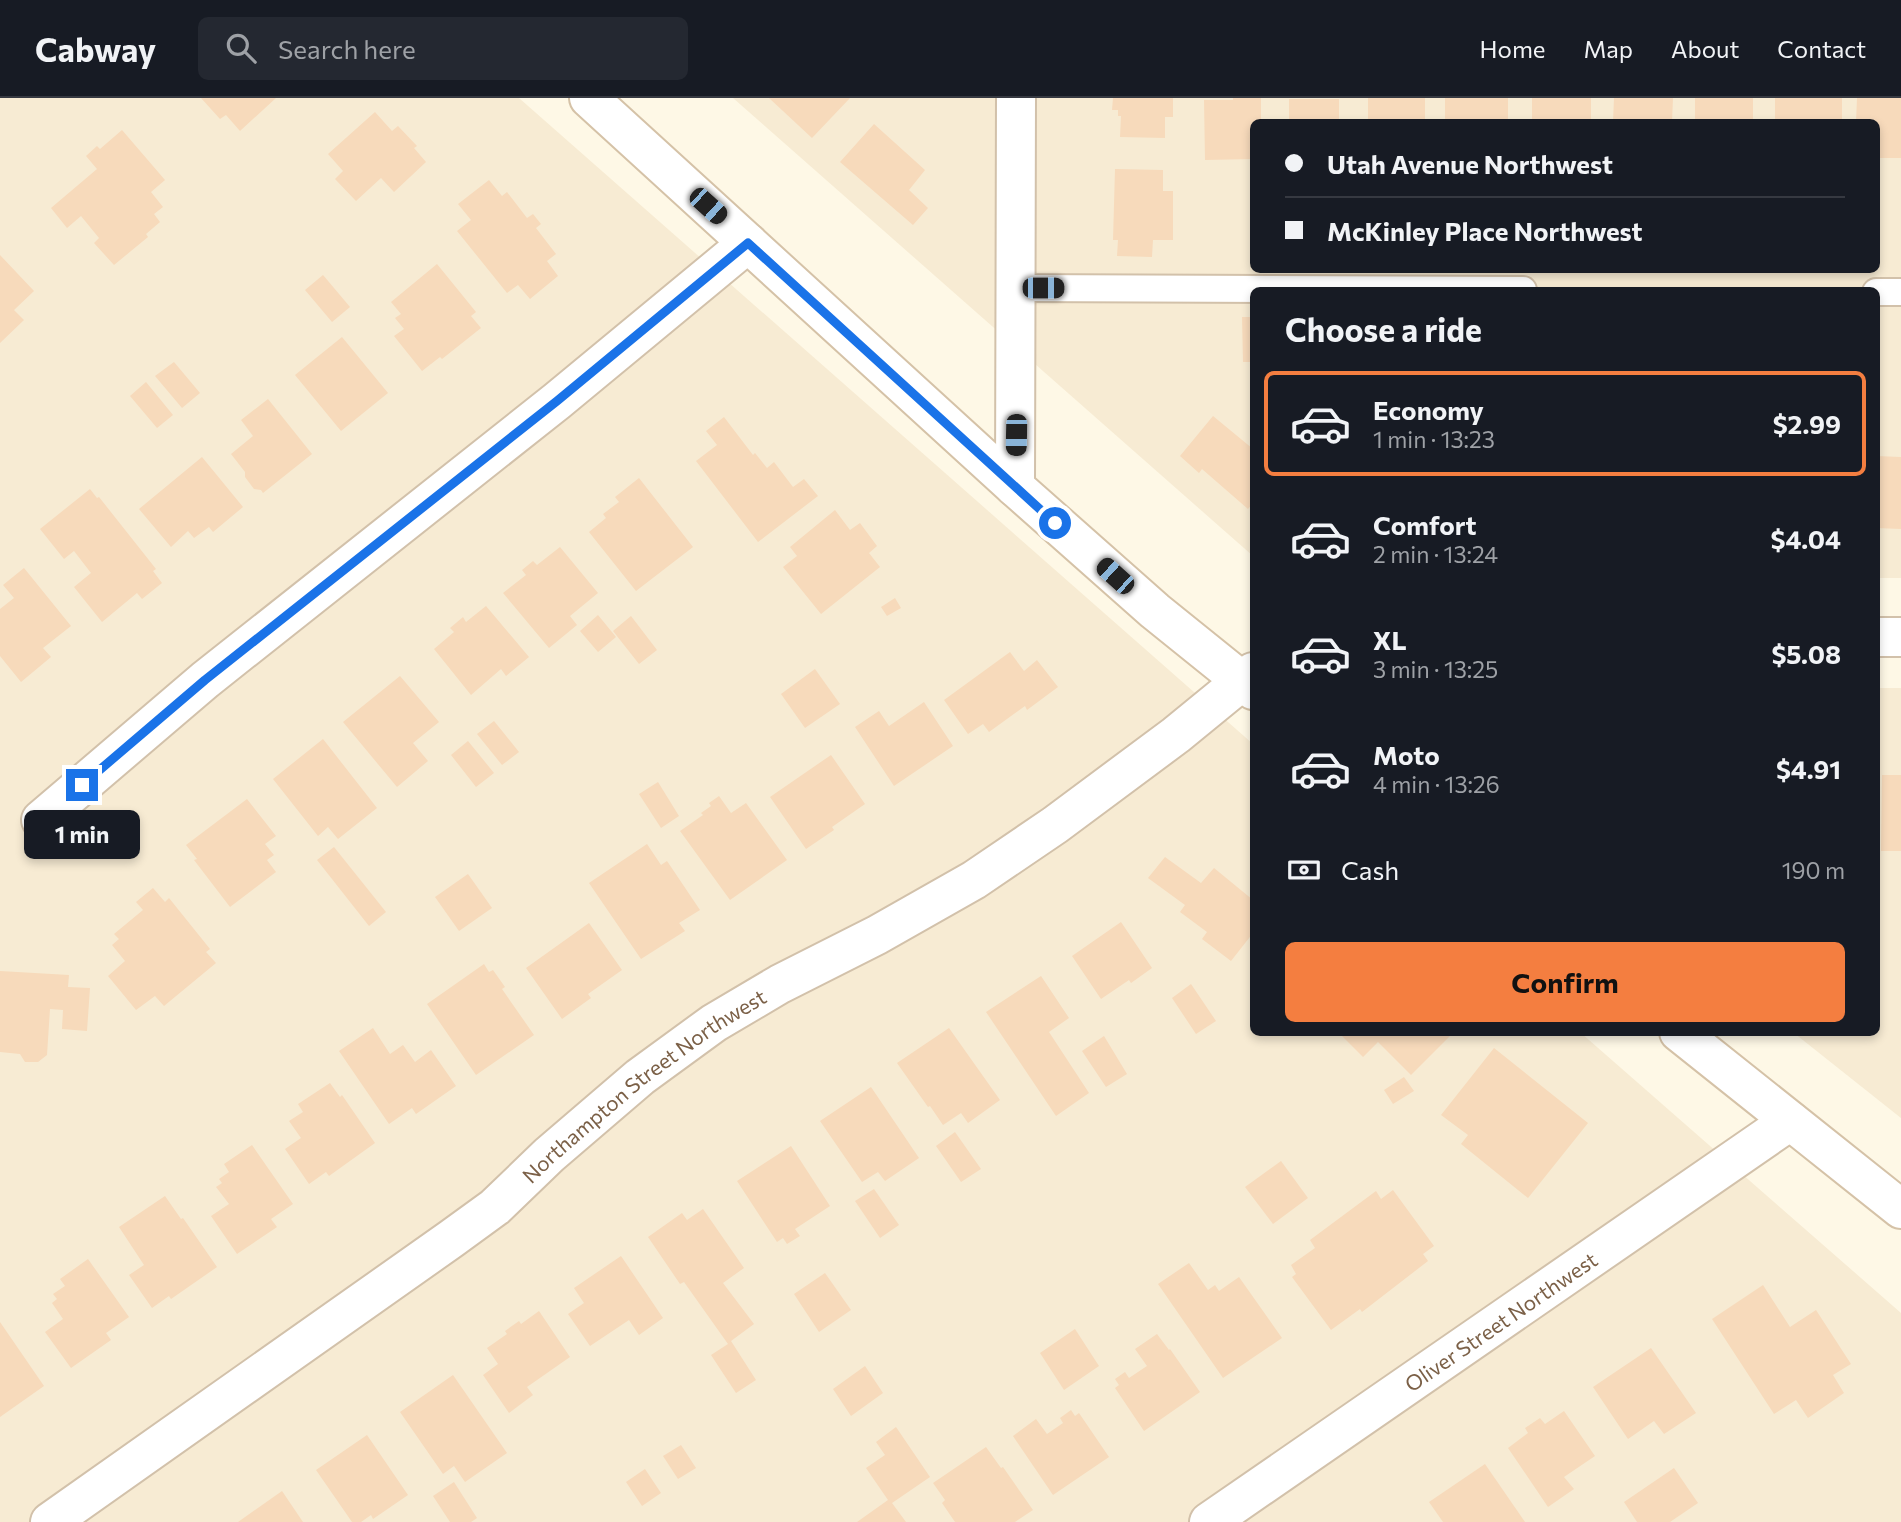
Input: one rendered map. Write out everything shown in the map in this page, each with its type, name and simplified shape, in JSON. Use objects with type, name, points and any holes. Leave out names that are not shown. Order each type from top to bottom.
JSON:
[{"type":"street","points":[[589,98],[1015,487],[1155,611],[1249,681]]},
{"type":"street","points":[[1015,487],[1016,98]]},
{"type":"street","points":[[41,820],[205,680],[557,401],[748,243]]},
{"type":"street","points":[[1880,637],[1901,637]]},
{"type":"street","name":"Northampton Street Northwest","points":[[50,1522],[495,1207],[549,1155],[640,1077],[714,1023],[780,984],[877,935],[974,880],[1110,785],[1249,681]]},
{"type":"street","points":[[1684,1036],[1901,1209]]},
{"type":"street","name":"Oliver Street Northwest","points":[[1209,1522],[1790,1121]]},
{"type":"lane","points":[[1016,288],[1250,289]]},
{"type":"lane","points":[[1880,292],[1901,292]]},
{"type":"shaded area","points":[[0,98],[519,98],[1250,741],[1250,1036],[1584,1036],[1901,1313],[1901,1522],[0,1522]]},
{"type":"shaded area","points":[[733,98],[1901,98],[1901,578],[1880,578],[1880,287],[1250,287],[1250,553]]},
{"type":"shaded area","points":[[1880,688],[1901,688],[1901,1118],[1798,1036],[1880,1036]]},
{"type":"building","points":[[201,98],[276,98],[240,131],[226,115],[220,119]]},
{"type":"building","points":[[769,98],[850,98],[812,138]]},
{"type":"building","points":[[1113,98],[1173,98],[1173,117],[1165,117],[1165,138],[1120,137],[1121,116],[1118,116],[1118,110],[1112,110]]},
{"type":"building","points":[[1261,98],[1261,119],[1250,119],[1250,159],[1205,160],[1204,100]]},
{"type":"building","points":[[1368,98],[1425,98],[1425,119],[1368,119]]},
{"type":"building","points":[[1445,98],[1508,98],[1508,119],[1445,119]]},
{"type":"building","points":[[1532,98],[1591,98],[1591,119],[1532,119]]},
{"type":"building","points":[[1614,98],[1673,98],[1672,119],[1613,119]]},
{"type":"building","points":[[1695,98],[1753,98],[1753,119],[1695,119]]},
{"type":"building","points":[[1775,98],[1842,98],[1842,119],[1775,119]]},
{"type":"building","points":[[1857,98],[1901,98],[1901,158],[1880,158],[1880,119],[1856,119]]},
{"type":"building","points":[[1289,99],[1339,99],[1339,119],[1289,119]]},
{"type":"building","points":[[375,112],[392,131],[398,126],[417,146],[414,148],[426,162],[394,192],[381,178],[356,201],[335,179],[343,171],[328,154]]},
{"type":"building","points":[[874,124],[925,170],[909,190],[928,208],[913,225],[840,162]]},
{"type":"building","points":[[122,130],[165,180],[151,192],[163,207],[154,214],[160,222],[146,234],[148,237],[114,265],[94,243],[99,238],[81,216],[67,228],[51,208],[97,169],[86,156],[97,146],[100,149]]},
{"type":"building","points":[[1115,169],[1163,170],[1163,191],[1173,191],[1173,240],[1153,240],[1152,257],[1117,256],[1118,240],[1113,240]]},
{"type":"building","points":[[489,180],[502,196],[507,192],[527,218],[533,214],[541,224],[536,228],[556,254],[547,261],[558,276],[530,299],[518,285],[507,293],[457,231],[471,220],[458,204]]},
{"type":"building","points":[[0,255],[34,291],[14,310],[24,320],[0,343]]},
{"type":"building","points":[[437,264],[476,312],[471,316],[481,328],[422,371],[394,336],[404,329],[395,318],[401,314],[391,302]]},
{"type":"building","points":[[323,275],[350,307],[332,322],[305,290]]},
{"type":"building","points":[[1242,317],[1250,317],[1250,362],[1243,362]]},
{"type":"building","points":[[342,337],[388,393],[341,431],[295,375]]},
{"type":"building","points":[[174,362],[200,393],[182,408],[155,376]]},
{"type":"building","points":[[146,382],[173,415],[157,428],[130,396]]},
{"type":"building","points":[[268,399],[312,454],[263,493],[254,489],[231,454],[253,436],[241,420]]},
{"type":"building","points":[[1213,416],[1250,447],[1250,507],[1248,509],[1202,469],[1199,473],[1180,456]]},
{"type":"building","points":[[724,417],[753,455],[755,453],[767,468],[774,462],[793,487],[804,479],[818,496],[758,542],[696,461],[717,445],[706,431]]},
{"type":"building","points":[[1880,456],[1901,457],[1901,529],[1880,528]]},
{"type":"building","points":[[202,457],[243,507],[213,532],[209,527],[194,538],[188,531],[171,547],[139,509]]},
{"type":"building","points":[[639,478],[693,547],[636,591],[589,532],[606,518],[603,514],[619,502],[615,497]]},
{"type":"building","points":[[90,489],[156,569],[153,571],[162,583],[142,599],[137,593],[102,622],[74,587],[91,573],[74,551],[64,559],[40,529]]},
{"type":"building","points":[[835,510],[850,530],[860,523],[877,546],[869,553],[880,567],[821,614],[783,567],[797,556],[790,547]]},
{"type":"building","points":[[560,547],[598,593],[570,616],[577,625],[549,648],[503,593],[526,575],[522,570],[533,561],[537,565]]},
{"type":"building","points":[[24,568],[71,626],[43,648],[51,657],[21,682],[0,656],[0,609],[14,598],[3,585]]},
{"type":"building","points":[[895,598],[901,608],[887,616],[881,607]]},
{"type":"building","points":[[486,606],[529,657],[506,676],[501,669],[471,695],[434,649],[454,632],[450,628],[463,617],[466,622]]},
{"type":"building","points":[[598,615],[616,637],[598,652],[580,631]]},
{"type":"building","points":[[631,616],[657,650],[639,664],[613,631]]},
{"type":"building","points":[[1010,652],[1024,671],[1037,660],[1058,687],[1027,710],[1025,706],[989,732],[983,724],[968,734],[944,700]]},
{"type":"building","points":[[815,669],[840,704],[805,728],[781,694]]},
{"type":"building","points":[[400,676],[439,722],[413,743],[428,761],[397,787],[343,722]]},
{"type":"building","points":[[924,702],[953,746],[894,786],[855,727],[879,711],[889,726]]},
{"type":"building","points":[[494,721],[519,752],[502,765],[477,734]]},
{"type":"building","points":[[323,739],[377,808],[338,839],[328,827],[318,836],[273,779]]},
{"type":"building","points":[[468,741],[494,773],[476,787],[451,755]]},
{"type":"building","points":[[831,755],[865,804],[806,849],[770,797]]},
{"type":"building","points":[[1882,775],[1901,775],[1901,851],[1881,851]]},
{"type":"building","points":[[658,782],[679,816],[661,828],[639,794]]},
{"type":"building","points":[[719,796],[731,813],[746,803],[787,860],[730,900],[680,831],[703,815],[701,813],[711,806],[709,803]]},
{"type":"building","points":[[247,799],[276,836],[265,844],[274,855],[267,860],[276,872],[230,907],[194,860],[197,859],[186,845]]},
{"type":"building","points":[[647,844],[661,865],[667,861],[700,910],[679,923],[685,931],[641,959],[589,883]]},
{"type":"building","points":[[334,847],[386,912],[369,926],[317,860]]},
{"type":"building","points":[[1165,857],[1201,883],[1214,868],[1250,898],[1250,937],[1231,961],[1202,939],[1207,932],[1180,912],[1185,905],[1148,878]]},
{"type":"building","points":[[468,874],[492,908],[459,931],[435,897]]},
{"type":"building","points":[[153,888],[165,902],[169,898],[210,949],[206,952],[216,963],[164,1006],[155,996],[136,1010],[108,976],[125,961],[112,945],[119,939],[114,934],[143,910],[136,902]]},
{"type":"building","points":[[1121,922],[1152,968],[1101,999],[1072,956]]},
{"type":"building","points":[[589,923],[622,970],[588,994],[591,998],[562,1019],[526,968]]},
{"type":"building","points":[[484,964],[489,972],[493,970],[505,987],[502,989],[534,1035],[476,1075],[427,1004]]},
{"type":"building","points":[[0,971],[69,975],[68,987],[90,988],[87,1031],[62,1029],[63,1010],[50,1009],[47,1055],[38,1062],[25,1062],[20,1054],[0,1052]]},
{"type":"building","points":[[1041,976],[1069,1018],[1049,1032],[1089,1093],[1056,1116],[986,1012]]},
{"type":"building","points":[[1191,984],[1216,1021],[1196,1034],[1172,998]]},
{"type":"building","points":[[373,1028],[390,1054],[403,1045],[415,1062],[431,1050],[456,1086],[416,1114],[412,1108],[389,1124],[339,1051]]},
{"type":"building","points":[[949,1028],[1000,1100],[968,1123],[961,1113],[943,1125],[897,1063]]},
{"type":"building","points":[[1104,1036],[1127,1074],[1106,1087],[1082,1051]]},
{"type":"building","points":[[1342,1036],[1450,1036],[1411,1075],[1378,1042],[1363,1057]]},
{"type":"building","points":[[1494,1048],[1588,1123],[1528,1198],[1461,1144],[1468,1135],[1441,1115]]},
{"type":"building","points":[[1404,1077],[1414,1091],[1393,1104],[1384,1090]]},
{"type":"building","points":[[330,1083],[340,1097],[342,1095],[375,1143],[329,1176],[326,1172],[309,1184],[285,1149],[301,1138],[289,1121],[303,1112],[298,1104]]},
{"type":"building","points":[[871,1087],[919,1158],[885,1181],[878,1172],[862,1182],[820,1121]]},
{"type":"building","points":[[955,1132],[981,1169],[961,1182],[936,1146]]},
{"type":"building","points":[[252,1145],[293,1204],[271,1219],[277,1227],[237,1254],[211,1216],[229,1204],[216,1187],[222,1183],[219,1179],[229,1172],[224,1164]]},
{"type":"building","points":[[791,1146],[830,1206],[795,1229],[800,1236],[787,1244],[783,1238],[777,1242],[737,1181]]},
{"type":"building","points":[[1281,1161],[1308,1198],[1273,1224],[1245,1187]]},
{"type":"building","points":[[874,1189],[899,1225],[880,1238],[855,1201]]},
{"type":"building","points":[[1393,1190],[1434,1246],[1423,1254],[1428,1261],[1362,1312],[1360,1309],[1331,1330],[1292,1277],[1296,1274],[1291,1265],[1315,1248],[1310,1240],[1376,1191],[1381,1199]]},
{"type":"building","points":[[165,1196],[217,1267],[171,1299],[169,1296],[152,1308],[129,1275],[144,1265],[119,1227]]},
{"type":"building","points":[[703,1209],[744,1268],[723,1283],[754,1324],[731,1341],[756,1380],[736,1393],[711,1355],[728,1344],[684,1282],[680,1284],[648,1237],[682,1213],[687,1220]]},
{"type":"building","points":[[621,1256],[663,1318],[639,1335],[629,1320],[590,1346],[568,1314],[584,1303],[574,1288]]},
{"type":"building","points":[[88,1259],[129,1317],[106,1333],[111,1340],[71,1368],[45,1332],[63,1319],[52,1303],[57,1299],[53,1294],[65,1286],[60,1279]]},
{"type":"building","points":[[1189,1263],[1208,1290],[1215,1285],[1219,1291],[1239,1277],[1282,1338],[1223,1378],[1158,1284]]},
{"type":"building","points":[[825,1273],[851,1310],[819,1332],[794,1294]]},
{"type":"building","points":[[1763,1285],[1790,1327],[1816,1310],[1851,1364],[1833,1375],[1844,1393],[1808,1418],[1796,1400],[1774,1414],[1712,1319]]},
{"type":"building","points":[[539,1311],[570,1357],[527,1387],[533,1395],[509,1413],[483,1375],[498,1364],[487,1348],[507,1334],[505,1331],[519,1321],[521,1324]]},
{"type":"building","points":[[0,1322],[44,1386],[0,1417]]},
{"type":"building","points":[[1075,1329],[1099,1366],[1064,1390],[1040,1353]]},
{"type":"building","points":[[1157,1334],[1200,1392],[1144,1431],[1115,1388],[1119,1385],[1115,1379],[1125,1372],[1129,1378],[1147,1366],[1135,1349]]},
{"type":"building","points":[[1651,1348],[1696,1413],[1664,1434],[1654,1421],[1628,1439],[1593,1387]]},
{"type":"building","points":[[865,1366],[883,1393],[851,1416],[833,1389]]},
{"type":"building","points":[[453,1375],[507,1453],[465,1482],[454,1466],[443,1474],[400,1412]]},
{"type":"building","points":[[1071,1410],[1075,1416],[1079,1413],[1109,1457],[1053,1495],[1013,1436],[1036,1419],[1047,1434],[1063,1423],[1060,1418]]},
{"type":"building","points":[[1564,1411],[1595,1456],[1564,1477],[1574,1489],[1548,1507],[1508,1448],[1528,1433],[1525,1428],[1540,1418],[1545,1424]]},
{"type":"building","points":[[896,1427],[930,1477],[892,1503],[906,1522],[857,1522],[888,1500],[866,1468],[885,1455],[876,1442]]},
{"type":"building","points":[[367,1435],[408,1495],[373,1519],[371,1515],[361,1522],[352,1522],[316,1470]]},
{"type":"building","points":[[681,1445],[696,1468],[678,1479],[663,1456]]},
{"type":"building","points":[[986,1447],[1033,1510],[1015,1522],[955,1522],[933,1483]]},
{"type":"building","points":[[1485,1464],[1525,1522],[1443,1522],[1429,1502]]},
{"type":"building","points":[[1674,1468],[1698,1503],[1670,1522],[1637,1522],[1624,1502]]},
{"type":"building","points":[[645,1469],[661,1493],[642,1506],[626,1482]]},
{"type":"building","points":[[454,1482],[477,1518],[471,1522],[450,1522],[433,1496]]},
{"type":"building","points":[[282,1491],[303,1522],[238,1522]]},
{"type":"route","points":[[82,785],[205,680],[557,401],[748,243],[1055,523]]}]
